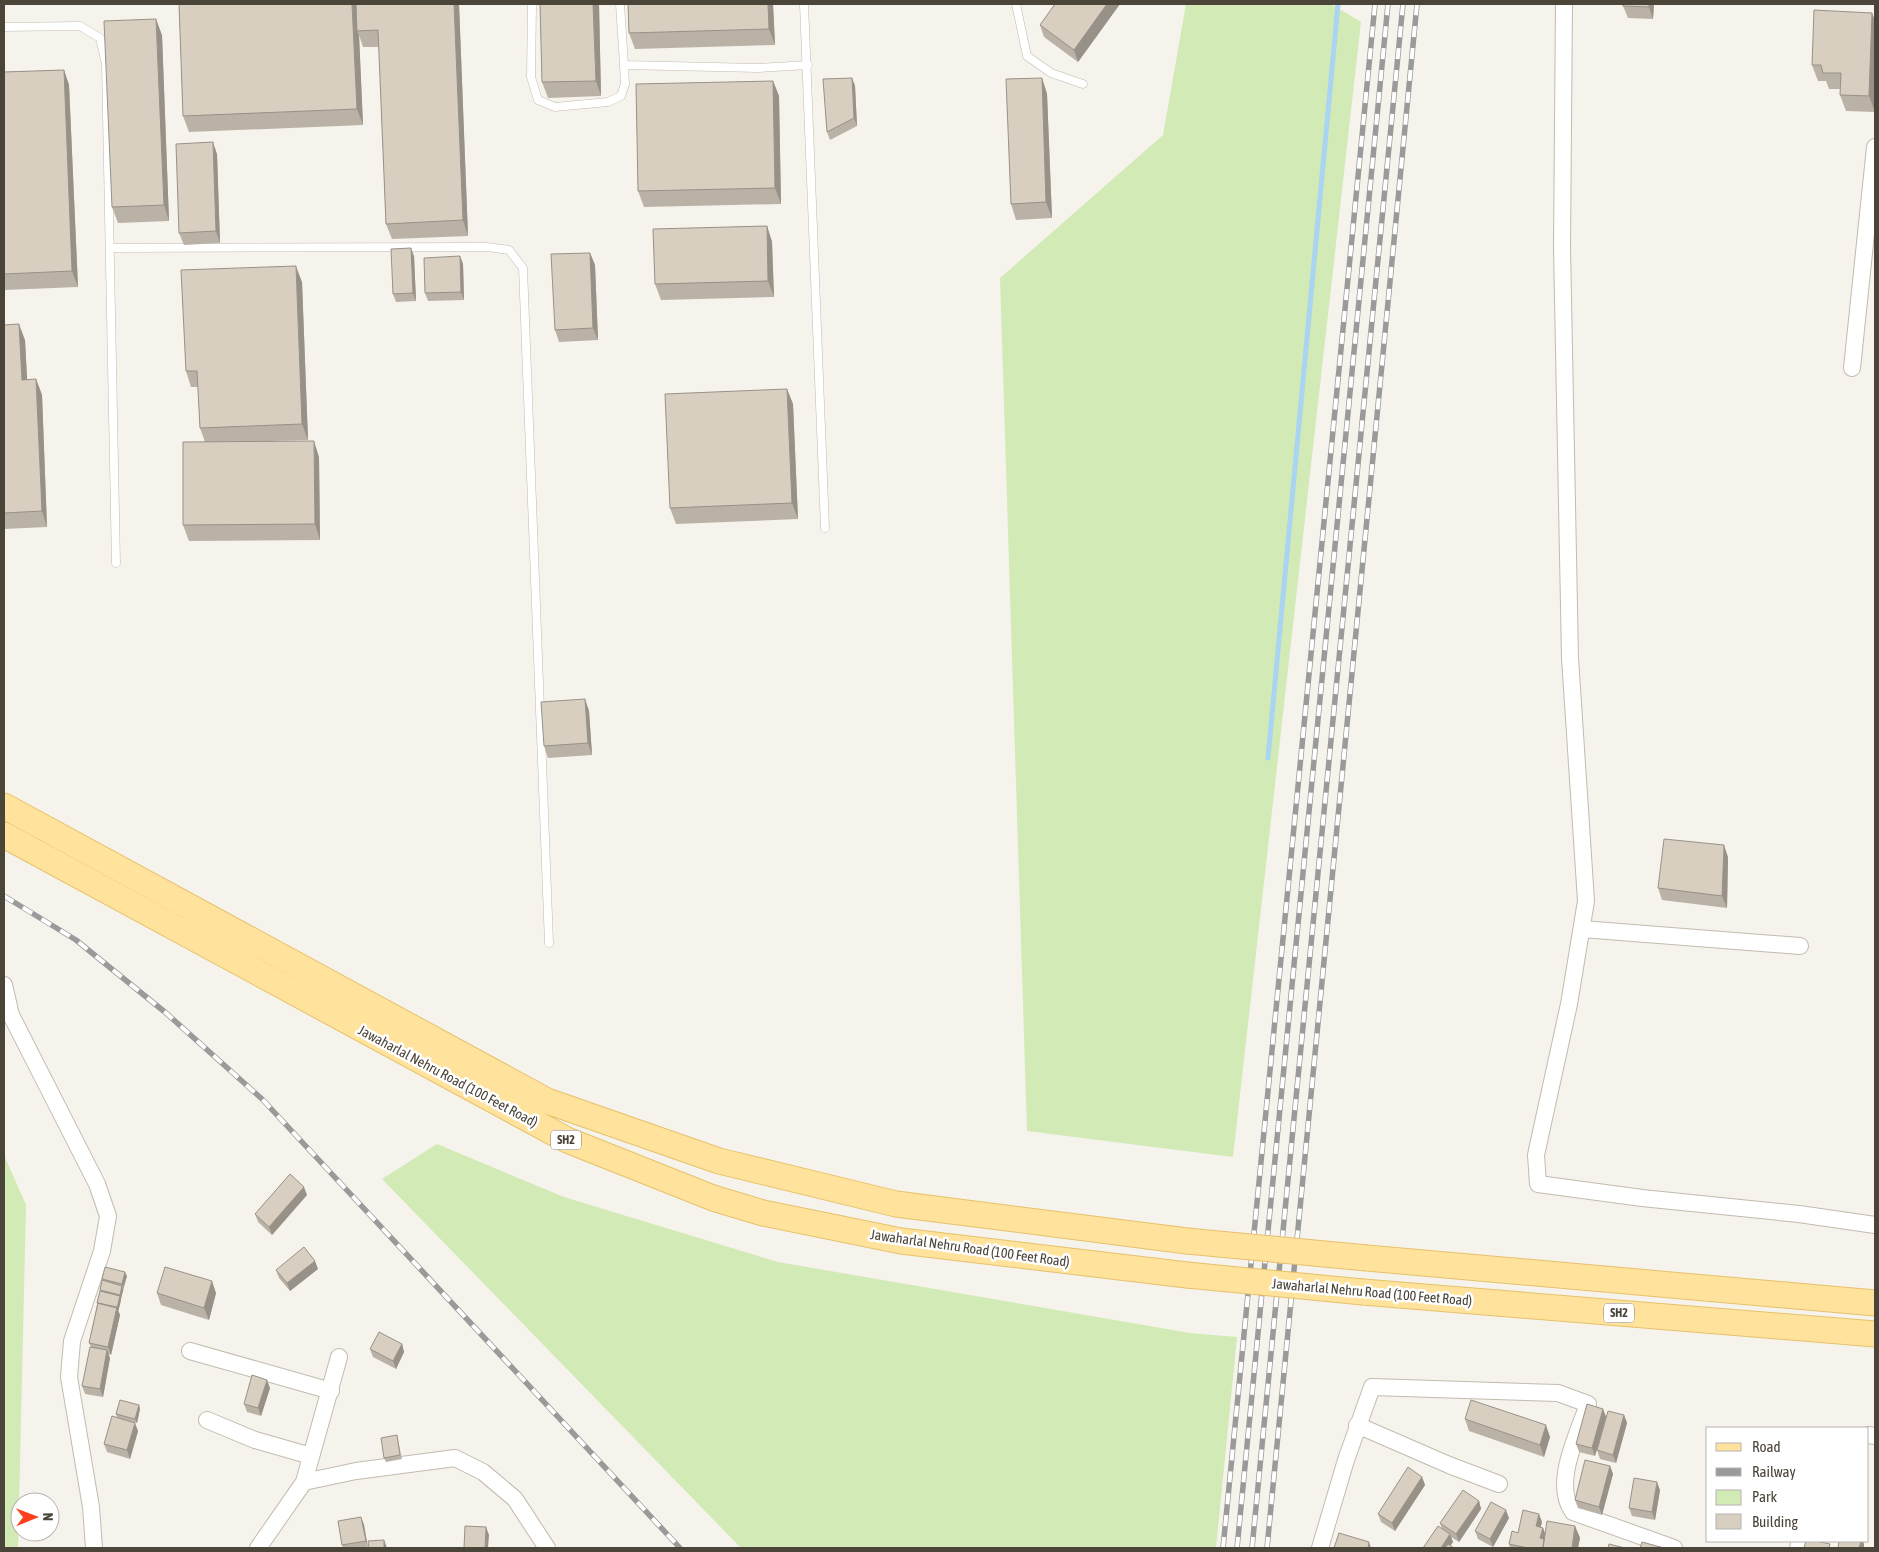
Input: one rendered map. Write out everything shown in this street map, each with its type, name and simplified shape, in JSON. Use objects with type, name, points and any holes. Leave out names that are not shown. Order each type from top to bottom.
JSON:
[{"type":"main road","name":"Jawaharlal Nehru Road (100 Feet Road)","points":[[4,806],[547,1101],[719,1161],[896,1204],[1187,1241],[1875,1303]]},
{"type":"main road","name":"Jawaharlal Nehru Road (100 Feet Road)","points":[[4,835],[567,1140],[713,1198],[763,1213],[900,1241],[1187,1275],[1363,1292],[1875,1334]]},
{"type":"street","points":[[1564,4],[1562,247],[1570,658],[1586,901],[1569,1004],[1536,1155],[1538,1184],[1642,1198],[1799,1214],[1875,1224]]},
{"type":"street","points":[[1852,368],[1875,147]]},
{"type":"street","points":[[1582,929],[1800,946]]},
{"type":"street","points":[[4,986],[11,1015],[97,1184],[108,1216],[102,1251],[72,1341],[68,1377],[91,1507],[94,1548]]},
{"type":"street","points":[[190,1351],[331,1391]]},
{"type":"street","points":[[258,1548],[304,1482],[339,1357]]},
{"type":"street","points":[[1320,1548],[1357,1425],[1372,1387],[1558,1393],[1588,1404],[1564,1476],[1566,1503],[1573,1512],[1674,1548]]},
{"type":"street","points":[[206,1420],[255,1440],[311,1456]]},
{"type":"street","points":[[1357,1425],[1449,1465],[1499,1484]]},
{"type":"street","points":[[304,1482],[356,1472],[455,1458],[483,1472],[515,1499],[547,1548]]},
{"type":"lane","points":[[532,4],[532,77],[538,100],[555,107],[608,102],[621,96],[625,84],[620,4]]},
{"type":"lane","points":[[804,4],[808,65],[825,528]]},
{"type":"lane","points":[[1016,4],[1027,56],[1051,73],[1083,84]]},
{"type":"lane","points":[[4,27],[80,26],[100,38],[106,64],[116,563]]},
{"type":"lane","points":[[624,65],[758,68],[808,65]]},
{"type":"lane","points":[[110,248],[487,247],[510,250],[523,268],[550,943]]},
{"type":"green space","points":[[1186,4],[1331,4],[1361,22],[1233,1157],[1027,1131],[1000,278],[1163,135]]},
{"type":"green space","points":[[437,1144],[564,1197],[778,1262],[1190,1333],[1237,1337],[1216,1548],[741,1548],[382,1179]]},
{"type":"green space","points":[[4,1155],[26,1205],[19,1492],[10,1492],[10,1542],[18,1542],[18,1548],[4,1548]]},
{"type":"building","points":[[179,4],[352,4],[357,109],[183,116]]},
{"type":"building","points":[[356,4],[454,4],[463,220],[386,224],[378,30],[357,31]]},
{"type":"building","points":[[540,4],[593,4],[596,81],[542,82]]},
{"type":"building","points":[[628,4],[768,4],[769,29],[629,33]]},
{"type":"building","points":[[1055,4],[1107,4],[1074,50],[1040,25]]},
{"type":"building","points":[[1623,4],[1649,4],[1649,7],[1623,6]]},
{"type":"building","points":[[1814,10],[1872,13],[1869,96],[1840,95],[1841,73],[1823,73],[1821,65],[1812,65]]},
{"type":"building","points":[[156,19],[164,205],[112,207],[104,21]]},
{"type":"building","points":[[64,70],[72,271],[4,274],[4,72]]},
{"type":"building","points":[[852,78],[854,118],[827,132],[823,79]]},
{"type":"building","points":[[1042,78],[1046,202],[1011,204],[1006,79]]},
{"type":"building","points":[[773,81],[775,188],[638,191],[636,84]]},
{"type":"building","points":[[213,142],[216,231],[179,233],[176,144]]},
{"type":"building","points":[[767,226],[768,281],[655,284],[653,229]]},
{"type":"building","points":[[411,248],[413,293],[393,294],[391,249]]},
{"type":"building","points":[[590,253],[593,328],[555,330],[551,254]]},
{"type":"building","points":[[460,256],[461,292],[425,293],[424,258]]},
{"type":"building","points":[[296,266],[302,424],[200,428],[197,371],[186,371],[181,270]]},
{"type":"building","points":[[19,324],[22,380],[36,379],[42,511],[4,513],[4,325]]},
{"type":"building","points":[[787,389],[792,503],[670,508],[665,394]]},
{"type":"building","points":[[314,441],[315,524],[183,525],[183,442]]},
{"type":"building","points":[[585,699],[588,743],[544,746],[541,702]]},
{"type":"building","points":[[1664,839],[1724,845],[1722,896],[1658,888]]},
{"type":"building","points":[[290,1174],[304,1187],[269,1227],[255,1214]]},
{"type":"building","points":[[304,1247],[315,1261],[287,1283],[276,1270]]},
{"type":"building","points":[[105,1267],[125,1272],[122,1284],[102,1279]]},
{"type":"building","points":[[165,1267],[212,1281],[204,1308],[157,1293]]},
{"type":"building","points":[[102,1280],[122,1286],[120,1295],[100,1290]]},
{"type":"building","points":[[100,1291],[120,1296],[117,1308],[97,1303]]},
{"type":"building","points":[[98,1303],[117,1307],[108,1347],[89,1343]]},
{"type":"building","points":[[379,1332],[402,1344],[393,1361],[370,1349]]},
{"type":"building","points":[[90,1347],[107,1350],[100,1389],[82,1386]]},
{"type":"building","points":[[252,1375],[267,1380],[258,1408],[244,1404]]},
{"type":"building","points":[[120,1400],[139,1405],[135,1419],[116,1414]]},
{"type":"building","points":[[1471,1400],[1546,1425],[1540,1445],[1465,1419]]},
{"type":"building","points":[[1587,1404],[1603,1409],[1592,1448],[1576,1444]]},
{"type":"building","points":[[1608,1411],[1624,1415],[1613,1455],[1597,1450]]},
{"type":"building","points":[[112,1416],[135,1423],[127,1450],[104,1444]]},
{"type":"building","points":[[397,1435],[400,1455],[384,1458],[381,1438]]},
{"type":"building","points":[[1585,1460],[1610,1466],[1599,1507],[1575,1500]]},
{"type":"building","points":[[1408,1467],[1422,1477],[1392,1523],[1378,1514]]},
{"type":"building","points":[[1634,1478],[1657,1482],[1652,1512],[1629,1508]]},
{"type":"building","points":[[1463,1490],[1479,1501],[1456,1534],[1440,1523]]},
{"type":"building","points":[[1491,1502],[1506,1510],[1490,1539],[1475,1531]]},
{"type":"building","points":[[1523,1510],[1539,1514],[1536,1526],[1543,1528],[1540,1538],[1544,1539],[1543,1548],[1528,1548],[1509,1544],[1512,1531],[1518,1533]]},
{"type":"building","points":[[361,1517],[366,1541],[342,1545],[338,1521]]},
{"type":"building","points":[[1547,1521],[1575,1526],[1572,1548],[1543,1548]]},
{"type":"building","points":[[465,1526],[486,1527],[485,1548],[464,1548]]},
{"type":"building","points":[[1438,1526],[1450,1534],[1441,1548],[1423,1548]]},
{"type":"building","points":[[1339,1533],[1369,1542],[1368,1548],[1334,1548]]},
{"type":"building","points":[[384,1540],[384,1548],[369,1548],[368,1541]]},
{"type":"building","points":[[1642,1542],[1664,1548],[1640,1548]]},
{"type":"building","points":[[1806,1542],[1830,1544],[1829,1548],[1804,1548]]},
{"type":"building","points":[[1839,1542],[1861,1542],[1859,1548],[1838,1548]]},
{"type":"building","points":[[1448,1544],[1454,1548],[1445,1548]]},
{"type":"building","points":[[1609,1544],[1625,1548],[1608,1548]]},
{"type":"waterway","points":[[1268,758],[1338,4]]},
{"type":"railway","points":[[1223,1548],[1375,4]]},
{"type":"railway","points":[[1237,1548],[1388,4]]},
{"type":"railway","points":[[1252,1548],[1403,4]]},
{"type":"railway","points":[[1267,1548],[1417,4]]},
{"type":"railway","points":[[4,896],[76,940],[166,1013],[262,1099],[680,1548]]}]
